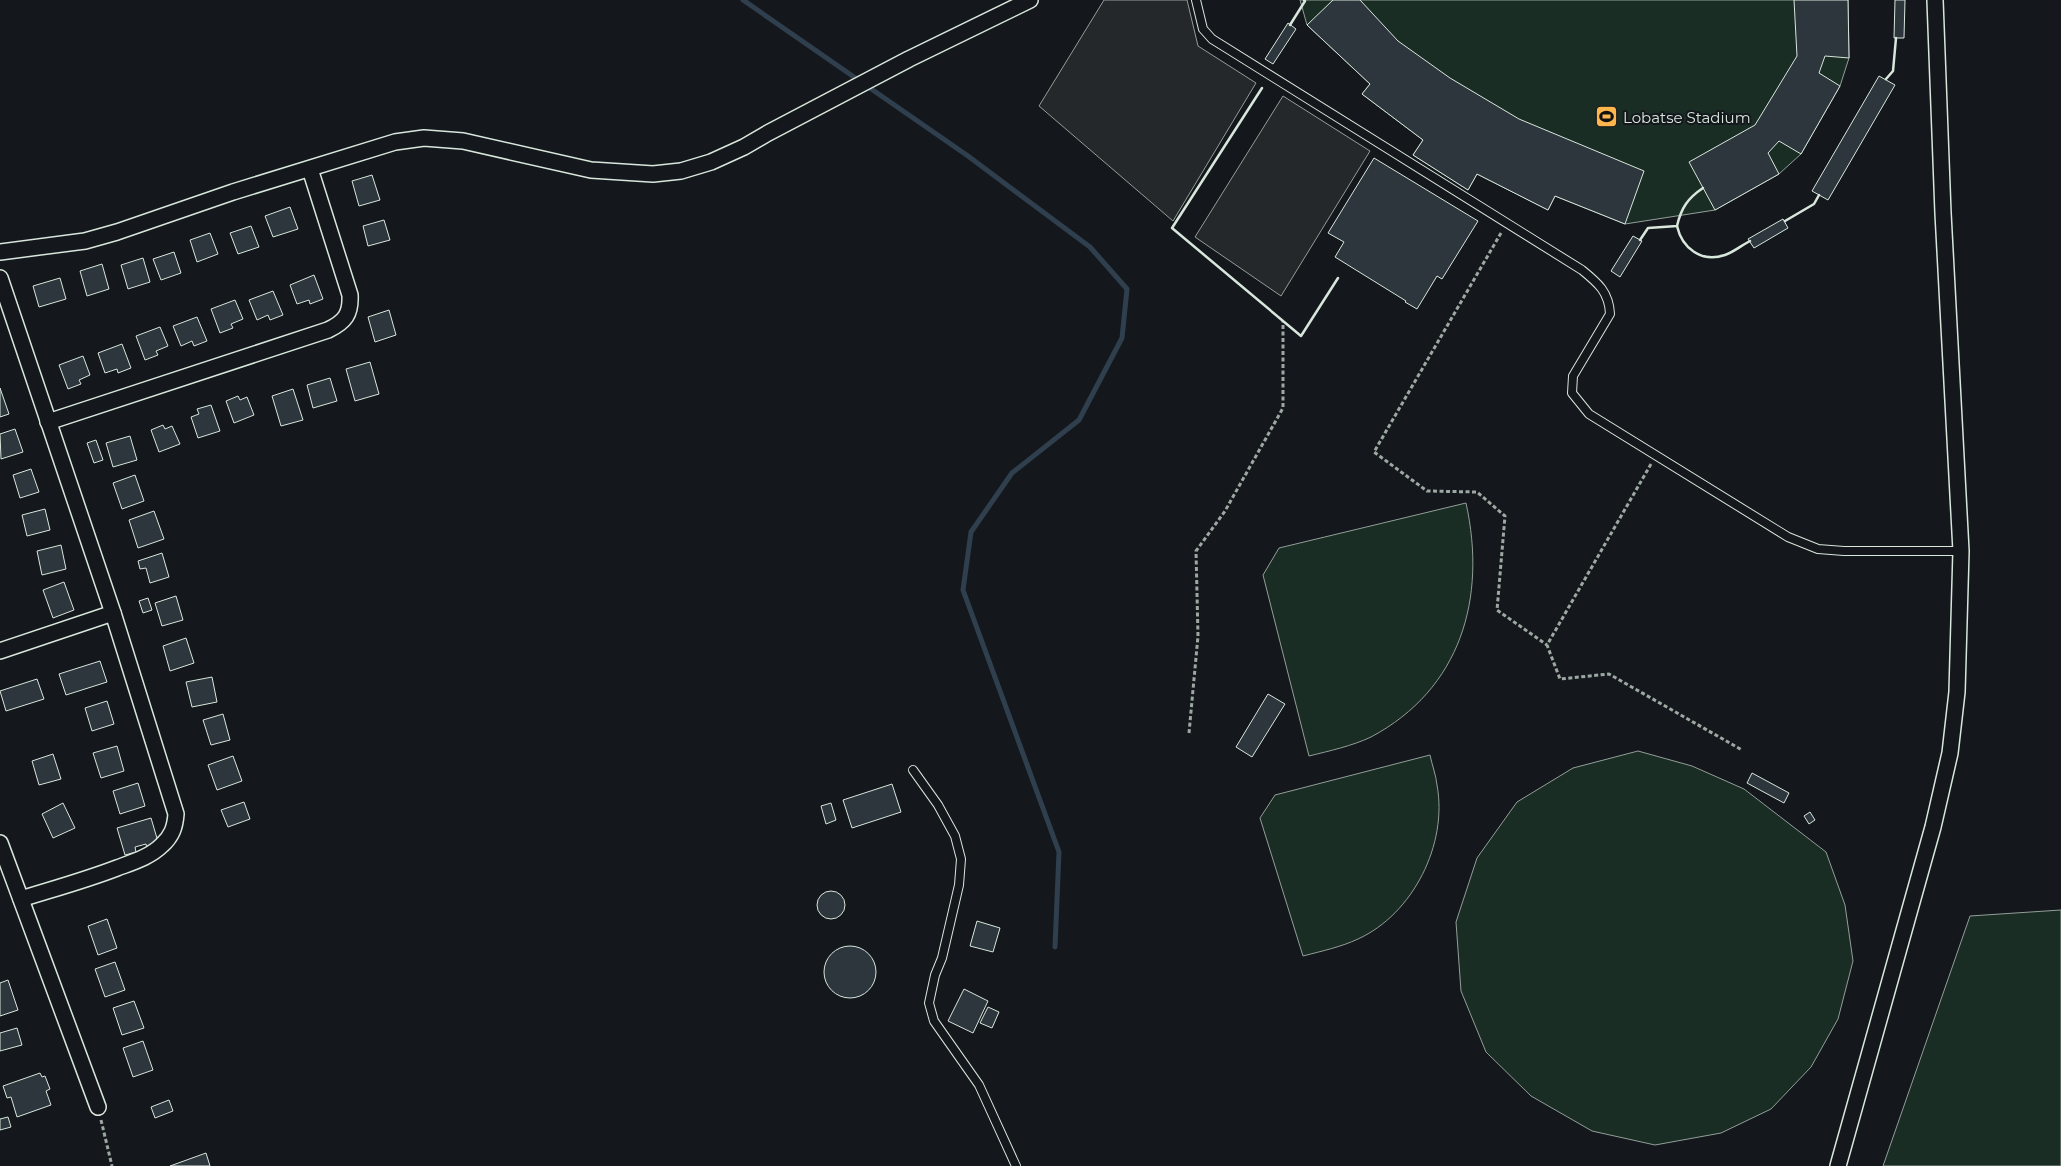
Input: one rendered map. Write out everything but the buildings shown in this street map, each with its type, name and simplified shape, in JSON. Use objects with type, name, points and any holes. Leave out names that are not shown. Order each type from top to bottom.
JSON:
[{"type":"street","points":[[0,252],[85,240],[117,232],[233,192],[395,142],[424,138],[463,141],[591,170],[653,174],[681,171],[711,162],[744,147],[909,59],[1030,0]]},
{"type":"street","points":[[1838,1166],[1933,827],[1950,753],[1957,692],[1961,550],[1943,213],[1935,0]]},
{"type":"street","points":[[48,422],[339,325],[350,310],[350,295],[310,169]]},
{"type":"street","points":[[0,278],[113,613],[176,814],[175,825],[171,835],[162,846],[140,859],[87,879],[21,899]]},
{"type":"street","points":[[0,651],[113,613]]},
{"type":"street","points":[[0,846],[98,1107]]},
{"type":"lane","points":[[1196,0],[1204,30],[1212,39],[1582,270],[1603,288],[1610,303],[1610,314],[1574,376],[1572,393],[1589,414],[1788,537],[1818,549],[1844,551],[1961,550]]},
{"type":"lane","points":[[913,770],[938,804],[955,836],[961,858],[959,885],[942,958],[935,975],[929,1003],[934,1021],[979,1085],[1016,1166]]},
{"type":"path","points":[[1507,223],[1374,452],[1428,491],[1477,492],[1505,516],[1497,610],[1547,645],[1560,678],[1609,674],[1742,750]]},
{"type":"path","points":[[1189,733],[1198,636],[1196,551],[1225,511],[1283,408],[1283,321]]},
{"type":"path","points":[[1547,645],[1656,455]]},
{"type":"path","points":[[98,1107],[112,1166]]},
{"type":"green space","name":"Lobatse Stadium","points":[[1300,0],[1848,0],[1849,58],[1840,86],[1801,154],[1779,174],[1715,210],[1625,224],[1555,196],[1548,210],[1477,174],[1468,190],[1413,155],[1423,140],[1362,94],[1370,84],[1307,25]]},
{"type":"green space","points":[[1466,503],[1472,538],[1473,573],[1469,606],[1460,638],[1446,667],[1427,694],[1402,717],[1364,740],[1309,756],[1263,575],[1279,548]]},
{"type":"green space","points":[[1638,751],[1692,766],[1744,789],[1826,852],[1845,905],[1853,961],[1838,1019],[1811,1067],[1771,1109],[1721,1133],[1655,1145],[1592,1131],[1531,1096],[1486,1052],[1461,991],[1456,922],[1477,858],[1517,802],[1573,768]]},
{"type":"green space","points":[[1430,755],[1437,785],[1439,808],[1437,830],[1431,853],[1422,875],[1410,895],[1395,913],[1378,928],[1338,947],[1303,956],[1260,818],[1275,795]]},
{"type":"green space","points":[[2061,910],[2061,1166],[1883,1166],[1970,916]]},
{"type":"shaded area","points":[[1104,0],[1187,0],[1198,46],[1256,83],[1173,221],[1039,106]]},
{"type":"shaded area","points":[[1283,96],[1370,151],[1281,296],[1195,237]]},
{"type":"waterway","points":[[743,0],[968,156],[1090,247],[1127,289],[1122,338],[1079,420],[1012,473],[971,532],[963,590],[1059,852],[1055,947]]},
{"type":"wall","points":[[1290,25],[1304,0]]},
{"type":"wall","points":[[1886,79],[1893,71],[1896,38]]},
{"type":"wall","points":[[1262,88],[1172,228],[1301,336],[1338,278]]},
{"type":"wall","points":[[1640,240],[1648,228],[1677,226],[1686,204],[1703,188]]},
{"type":"wall","points":[[1785,221],[1814,204],[1819,195]]},
{"type":"wall","points":[[1677,226],[1683,241],[1688,247],[1694,252],[1708,257],[1725,255],[1750,241]]},
{"type":"place","name":"Lobatse Stadium","points":[[1607,117]]}]
